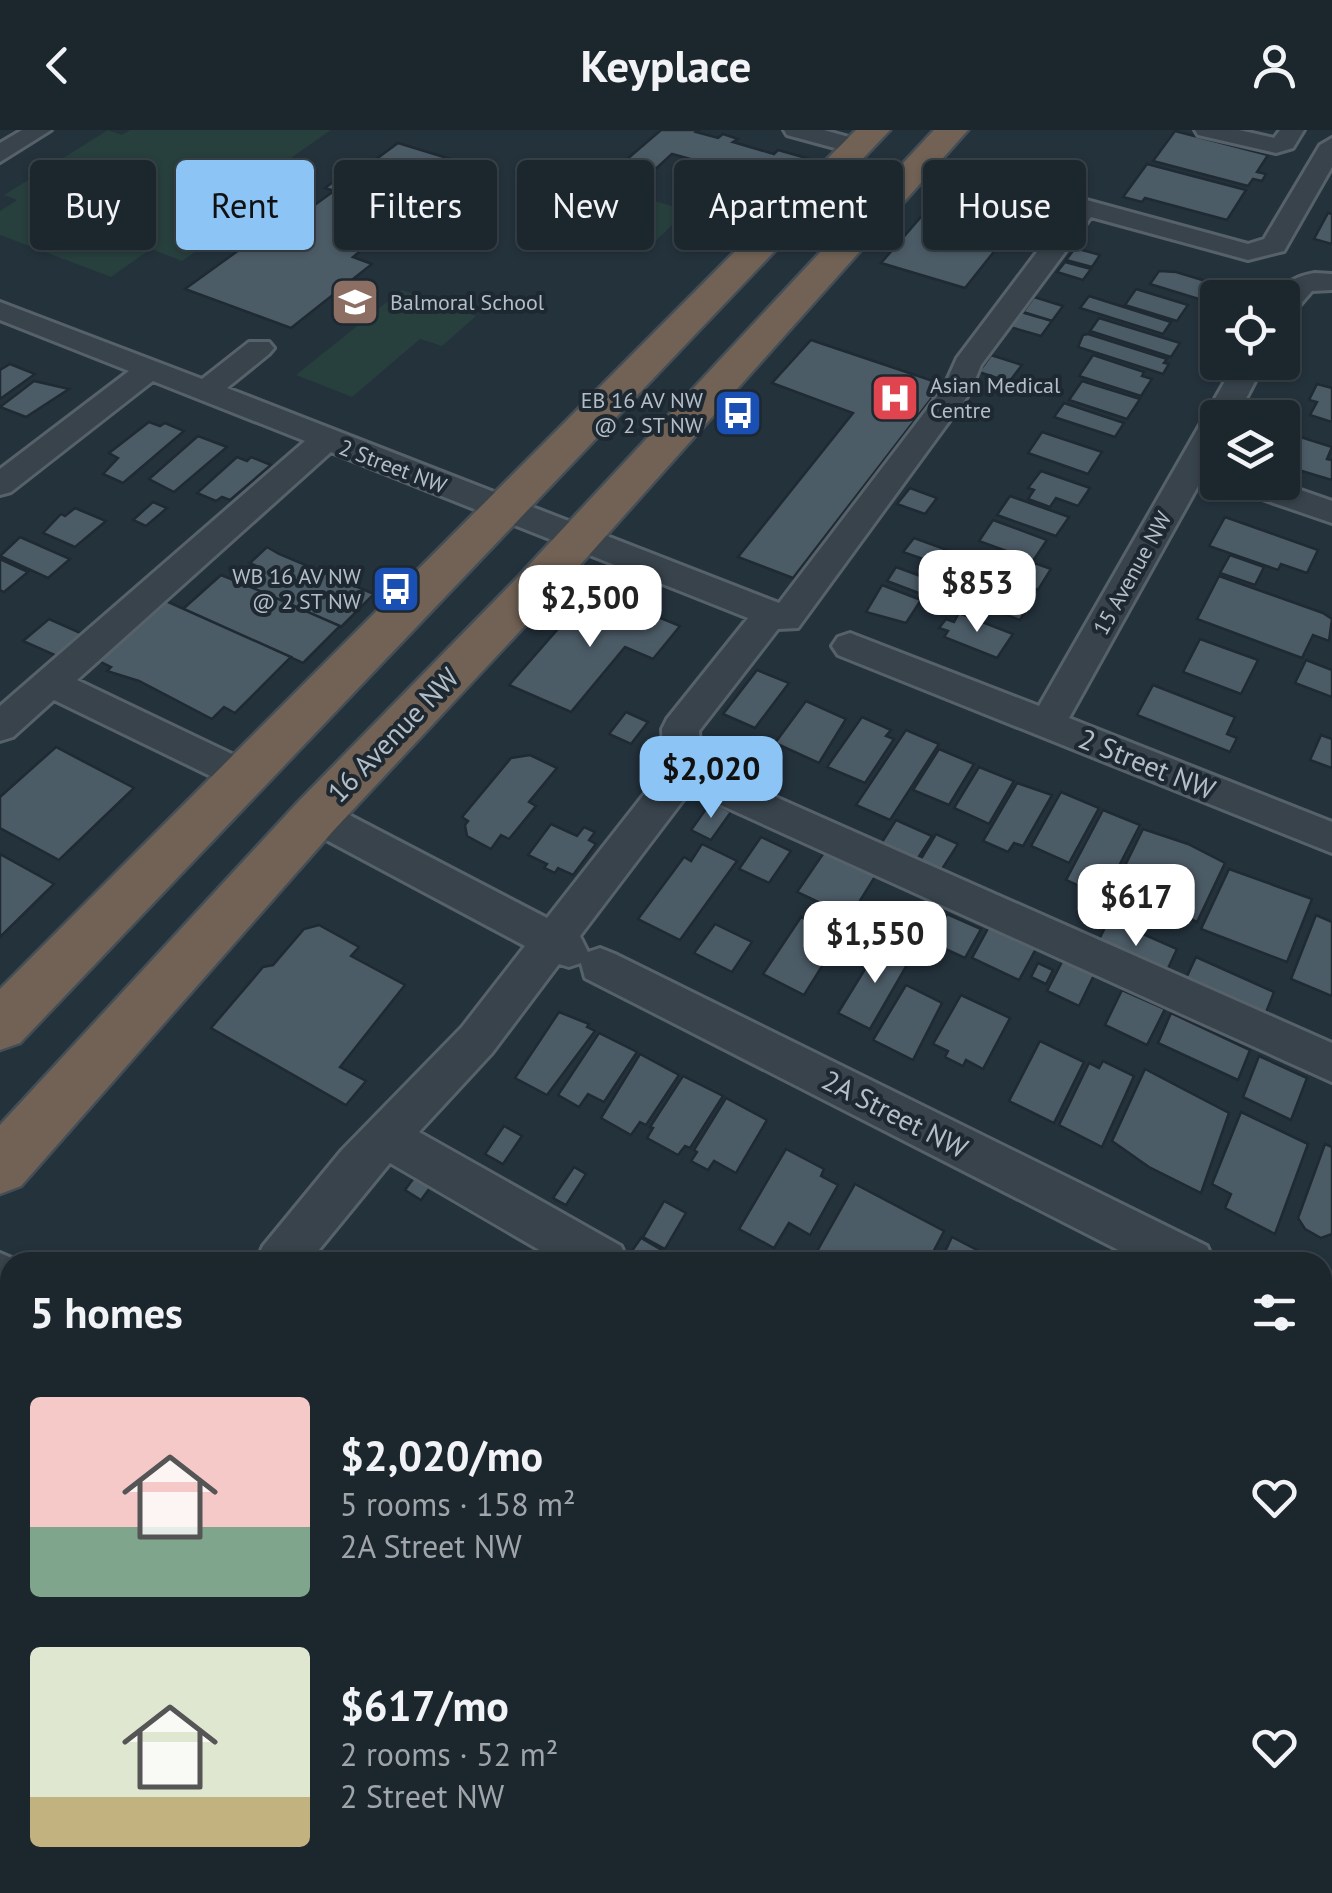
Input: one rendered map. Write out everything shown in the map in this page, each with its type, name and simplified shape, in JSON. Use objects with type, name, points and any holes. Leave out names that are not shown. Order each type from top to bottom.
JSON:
[{"type":"highway","name":"16 Avenue NW","points":[[926,160],[952,130]]},
{"type":"highway","points":[[0,1026],[865,139]]},
{"type":"highway","name":"16 Avenue NW","points":[[0,1167],[316,816],[579,539],[923,163]]},
{"type":"street","points":[[0,154],[39,130]]},
{"type":"street","points":[[796,130],[865,139]]},
{"type":"street","points":[[1207,130],[1276,146],[1284,143],[1292,130]]},
{"type":"street","points":[[1086,209],[1230,250],[1258,251],[1274,245],[1332,145]]},
{"type":"street","points":[[288,1252],[358,1165],[388,1138],[477,1040],[575,953],[683,772],[680,729],[778,616],[958,388],[967,364],[1052,250]]},
{"type":"street","name":"2 Street NW","points":[[0,310],[778,616]]},
{"type":"street","points":[[205,391],[259,348]]},
{"type":"street","points":[[0,485],[150,370]]},
{"type":"street","points":[[0,727],[326,440]]},
{"type":"street","name":"15 Avenue NW","points":[[1047,724],[1200,478]]},
{"type":"street","points":[[1297,500],[1332,512]]},
{"type":"street","name":"2 Street NW","points":[[850,646],[1332,838]]},
{"type":"street","points":[[50,683],[244,776]]},
{"type":"street","points":[[683,772],[1332,1064]]},
{"type":"street","name":"2A Street NW","points":[[316,816],[575,953],[1170,1252]]},
{"type":"street","points":[[388,1138],[587,1252]]},
{"type":"green space","points":[[108,130],[122,135],[130,130],[331,130],[288,160],[176,160],[176,250],[198,250],[182,261],[154,250],[156,160],[60,160]]},
{"type":"green space","points":[[30,179],[30,246],[0,235],[0,211],[17,200],[4,195]]},
{"type":"green space","points":[[654,201],[674,207],[674,223],[654,242]]},
{"type":"green space","points":[[40,250],[150,250],[111,277]]},
{"type":"green space","points":[[402,290],[476,316],[442,346],[420,339],[352,397],[296,375]]},
{"type":"building","points":[[661,130],[699,130],[696,132],[718,138],[723,134],[738,139],[733,142],[774,154],[778,150],[810,159],[694,160],[672,154],[654,170],[654,160],[626,160]]},
{"type":"building","points":[[1175,131],[1268,155],[1257,172],[1266,174],[1262,181],[1253,179],[1248,186],[1153,161]]},
{"type":"building","points":[[398,143],[454,160],[375,160]]},
{"type":"building","points":[[1147,164],[1246,190],[1227,220],[1145,198],[1142,202],[1123,197]]},
{"type":"building","points":[[334,191],[334,250],[362,250],[353,257],[372,264],[291,328],[185,289],[239,250],[314,250],[314,205]]},
{"type":"building","points":[[1328,213],[1332,214],[1332,244],[1314,239]]},
{"type":"building","points":[[923,214],[923,250],[995,250],[965,288],[881,263],[892,250],[903,250],[903,238]]},
{"type":"building","points":[[1074,250],[1100,255],[1092,267],[1066,260]]},
{"type":"building","points":[[1065,262],[1091,269],[1083,280],[1057,272]]},
{"type":"building","points":[[1159,271],[1202,280],[1200,299],[1150,284]]},
{"type":"building","points":[[1136,289],[1188,305],[1177,321],[1125,305]]},
{"type":"building","points":[[1089,296],[1171,322],[1163,334],[1080,308]]},
{"type":"building","points":[[1034,297],[1063,306],[1052,321],[1023,312]]},
{"type":"building","points":[[1021,312],[1052,321],[1041,336],[1010,327]]},
{"type":"building","points":[[1099,318],[1180,343],[1171,357],[1090,331]]},
{"type":"building","points":[[1083,335],[1167,359],[1164,363],[1169,364],[1163,374],[1078,347]]},
{"type":"building","points":[[811,340],[942,384],[939,387],[947,389],[938,401],[931,399],[793,578],[738,557],[853,413],[772,383]]},
{"type":"building","points":[[991,355],[1022,365],[1009,382],[979,372]]},
{"type":"building","points":[[1093,355],[1144,372],[1142,376],[1152,379],[1141,396],[1079,376]]},
{"type":"building","points":[[10,364],[35,374],[0,399],[0,370]]},
{"type":"building","points":[[34,381],[69,389],[26,417],[0,407]]},
{"type":"building","points":[[1082,381],[1140,399],[1127,419],[1069,400]]},
{"type":"building","points":[[1317,384],[1332,388],[1332,422],[1310,415],[1317,402],[1309,400]]},
{"type":"building","points":[[1064,403],[1124,423],[1115,437],[1054,417]]},
{"type":"building","points":[[149,422],[160,426],[165,423],[184,431],[123,483],[103,474],[118,458],[109,453]]},
{"type":"building","points":[[1042,432],[1102,452],[1088,474],[1028,453]]},
{"type":"building","points":[[198,436],[227,447],[174,492],[149,479]]},
{"type":"building","points":[[1300,437],[1332,447],[1327,459],[1332,460],[1332,480],[1300,470]]},
{"type":"building","points":[[237,457],[247,461],[251,457],[271,465],[230,500],[222,497],[216,501],[197,493]]},
{"type":"building","points":[[1041,471],[1090,488],[1078,506],[1056,498],[1050,507],[1028,499],[1034,490],[1028,488]]},
{"type":"building","points":[[910,488],[937,498],[925,514],[897,504]]},
{"type":"building","points":[[1010,496],[1069,517],[1056,536],[997,515]]},
{"type":"building","points":[[153,502],[167,508],[146,526],[133,520]]},
{"type":"building","points":[[75,508],[106,521],[75,547],[43,533],[61,514],[65,516]]},
{"type":"building","points":[[1225,517],[1318,550],[1307,573],[1281,564],[1278,570],[1209,546]]},
{"type":"building","points":[[993,520],[1047,540],[1033,561],[979,541]]},
{"type":"building","points":[[20,537],[70,559],[48,578],[0,556]]},
{"type":"building","points":[[914,538],[950,551],[940,565],[903,552]]},
{"type":"building","points":[[267,547],[374,594],[341,627],[246,585],[263,569],[250,563]]},
{"type":"building","points":[[998,550],[1051,569],[1038,590],[978,564],[986,553],[994,556]]},
{"type":"building","points":[[1230,555],[1264,567],[1255,585],[1220,573]]},
{"type":"building","points":[[0,559],[28,572],[4,592],[0,590]]},
{"type":"building","points":[[896,567],[934,581],[924,595],[887,581]]},
{"type":"building","points":[[221,575],[340,626],[303,663],[183,609]]},
{"type":"building","points":[[973,576],[1033,599],[1020,620],[959,597]]},
{"type":"building","points":[[1219,576],[1323,613],[1332,619],[1329,641],[1313,635],[1302,658],[1197,619]]},
{"type":"building","points":[[882,585],[921,600],[906,623],[866,612]]},
{"type":"building","points":[[610,597],[680,626],[653,659],[625,647],[571,712],[509,685],[584,599],[602,606]]},
{"type":"building","points":[[166,601],[291,657],[235,713],[224,707],[212,719],[139,681],[107,671],[111,667],[93,658],[118,636],[134,630]]},
{"type":"building","points":[[959,613],[1013,634],[997,658],[944,637],[948,631],[939,628],[946,619],[954,622]]},
{"type":"building","points":[[49,619],[85,635],[59,657],[23,641]]},
{"type":"building","points":[[1200,639],[1258,660],[1241,694],[1183,672]]},
{"type":"building","points":[[1306,660],[1332,670],[1332,697],[1295,683]]},
{"type":"building","points":[[757,670],[789,683],[755,728],[723,714]]},
{"type":"building","points":[[1153,685],[1235,717],[1227,734],[1237,738],[1230,752],[1137,715]]},
{"type":"building","points":[[806,701],[846,719],[819,763],[775,743]]},
{"type":"building","points":[[626,712],[648,722],[631,744],[609,734]]},
{"type":"building","points":[[862,717],[891,730],[886,736],[894,739],[865,783],[827,767]]},
{"type":"building","points":[[906,730],[939,744],[890,820],[856,805]]},
{"type":"building","points":[[1321,735],[1332,739],[1332,768],[1310,760]]},
{"type":"building","points":[[56,747],[134,788],[59,860],[0,828],[0,797]]},
{"type":"building","points":[[939,749],[974,764],[949,805],[913,790]]},
{"type":"building","points":[[530,755],[557,768],[529,802],[536,806],[509,839],[501,835],[491,849],[467,836],[468,821],[462,817],[511,758]]},
{"type":"building","points":[[979,767],[1014,781],[989,824],[954,808]]},
{"type":"building","points":[[1017,783],[1052,795],[1023,846],[1014,843],[1008,852],[983,841]]},
{"type":"building","points":[[1061,792],[1099,808],[1069,863],[1031,846]]},
{"type":"building","points":[[711,802],[731,812],[711,840],[691,830]]},
{"type":"building","points":[[1103,810],[1140,825],[1103,897],[1066,880]]},
{"type":"building","points":[[896,820],[932,836],[913,866],[877,850]]},
{"type":"building","points":[[551,824],[577,836],[584,827],[595,832],[589,840],[596,844],[573,875],[558,868],[555,873],[544,868],[547,864],[528,855]]},
{"type":"building","points":[[1143,829],[1188,844],[1225,863],[1197,922],[1116,884]]},
{"type":"building","points":[[936,834],[958,844],[937,877],[916,867]]},
{"type":"building","points":[[761,837],[791,851],[769,883],[739,869]]},
{"type":"building","points":[[702,844],[737,861],[680,940],[638,919],[684,857],[691,861]]},
{"type":"building","points":[[825,851],[876,875],[850,917],[797,892]]},
{"type":"building","points":[[0,854],[54,884],[0,937]]},
{"type":"building","points":[[1229,869],[1312,899],[1287,962],[1201,929]]},
{"type":"building","points":[[947,914],[981,929],[965,958],[930,942]]},
{"type":"building","points":[[1316,915],[1332,922],[1332,996],[1291,979]]},
{"type":"building","points":[[801,917],[841,936],[804,995],[763,974]]},
{"type":"building","points":[[1109,919],[1177,949],[1163,979],[1095,948]]},
{"type":"building","points":[[991,923],[1038,945],[1019,980],[972,958]]},
{"type":"building","points":[[715,924],[752,942],[732,972],[694,953]]},
{"type":"building","points":[[319,925],[359,947],[351,956],[405,985],[340,1067],[366,1081],[346,1105],[211,1028],[263,967],[273,965],[304,929]]},
{"type":"building","points":[[881,943],[911,958],[870,1029],[838,1013]]},
{"type":"building","points":[[1066,954],[1097,969],[1079,1006],[1047,991]]},
{"type":"building","points":[[1196,957],[1274,992],[1261,1025],[1181,989]]},
{"type":"building","points":[[1038,963],[1053,970],[1046,984],[1031,977]]},
{"type":"building","points":[[906,985],[942,1003],[913,1060],[873,1040]]},
{"type":"building","points":[[1122,990],[1165,1009],[1147,1045],[1105,1025]]},
{"type":"building","points":[[961,995],[1010,1018],[983,1069],[966,1060],[963,1066],[945,1057],[948,1051],[933,1044]]},
{"type":"building","points":[[559,1012],[589,1024],[587,1027],[595,1031],[547,1095],[515,1078]]},
{"type":"building","points":[[1171,1013],[1250,1050],[1238,1080],[1158,1043]]},
{"type":"building","points":[[599,1033],[637,1052],[604,1102],[588,1094],[579,1107],[558,1095]]},
{"type":"building","points":[[1040,1041],[1084,1062],[1054,1123],[1009,1101]]},
{"type":"building","points":[[640,1054],[679,1075],[646,1125],[640,1122],[631,1135],[601,1118]]},
{"type":"building","points":[[1259,1056],[1307,1078],[1291,1120],[1243,1097]]},
{"type":"building","points":[[1103,1061],[1134,1076],[1102,1147],[1059,1125],[1089,1063],[1099,1068]]},
{"type":"building","points":[[1145,1069],[1229,1113],[1201,1193],[1149,1167],[1112,1141]]},
{"type":"building","points":[[683,1076],[723,1096],[690,1148],[685,1146],[678,1155],[647,1138]]},
{"type":"building","points":[[726,1098],[767,1120],[736,1173],[714,1161],[708,1170],[691,1161]]},
{"type":"building","points":[[1241,1112],[1308,1144],[1275,1234],[1225,1208],[1231,1194],[1212,1184]]},
{"type":"building","points":[[504,1126],[522,1136],[503,1164],[485,1154]]},
{"type":"building","points":[[1325,1144],[1332,1147],[1332,1234],[1321,1238],[1305,1229],[1298,1218]]},
{"type":"building","points":[[786,1149],[824,1169],[821,1176],[838,1185],[810,1235],[789,1223],[774,1248],[739,1229]]},
{"type":"building","points":[[574,1167],[586,1174],[566,1205],[553,1198]]},
{"type":"building","points":[[416,1175],[432,1185],[421,1200],[405,1190]]},
{"type":"building","points":[[855,1184],[944,1231],[933,1252],[817,1252]]},
{"type":"building","points":[[664,1201],[686,1213],[665,1249],[643,1237]]},
{"type":"building","points":[[952,1237],[981,1252],[945,1252]]},
{"type":"building","points":[[641,1238],[665,1252],[631,1252]]},
{"type":"place","name":"Balmoral School","points":[[355,302]]},
{"type":"place","name":"Asian Medical Centre","points":[[895,398]]},
{"type":"place","name":"EB 16 AV NW @ 2 ST NW","points":[[738,413]]},
{"type":"place","name":"WB 16 AV NW @ 2 ST NW","points":[[396,589]]}]
